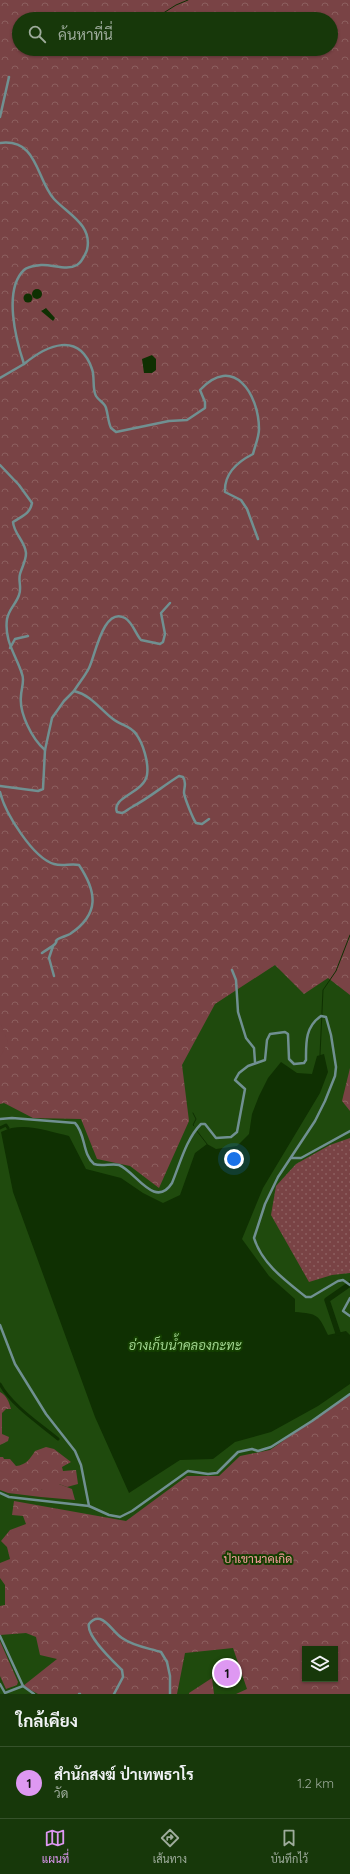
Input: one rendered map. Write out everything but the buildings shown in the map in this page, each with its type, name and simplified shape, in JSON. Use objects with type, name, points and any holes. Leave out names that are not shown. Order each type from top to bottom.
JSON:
[{"type":"street","points":[[0,117],[9,77]]},
{"type":"street","points":[[0,143],[8,142],[19,146],[30,154],[54,199],[79,221],[86,234],[87,242],[87,250],[83,259],[77,265],[71,267],[44,265],[32,266],[24,270],[18,280],[14,290],[12,306],[15,329],[24,364]]},
{"type":"street","points":[[0,378],[24,364],[37,353],[58,345],[70,344],[80,350],[87,359],[92,370],[96,396],[106,406],[110,428],[116,432],[169,421],[187,420],[205,408],[205,402],[200,390],[207,382],[231,376],[244,384],[252,395],[257,410],[259,431],[253,454],[235,466],[226,478],[225,492],[241,500],[247,509],[258,539]]},
{"type":"street","points":[[0,465],[19,485],[32,503],[31,508],[26,515],[13,522],[14,528],[21,539],[26,552],[20,573],[19,595],[9,611],[7,621],[8,642],[23,676],[21,696],[23,714],[32,734],[38,743],[46,750]]},
{"type":"street","points":[[0,786],[38,791],[43,789],[46,750],[52,718],[86,675],[102,630],[111,619],[120,616],[129,621],[141,640],[160,644],[163,642],[165,634],[161,613],[170,603]]},
{"type":"street","points":[[10,649],[15,639],[28,636]]},
{"type":"street","points":[[74,691],[80,692],[98,704],[114,720],[130,728],[136,733],[141,743],[148,770],[146,780],[138,789],[121,799],[117,804],[117,812],[122,814],[126,812],[130,807],[140,803],[179,776],[186,780],[184,790],[186,800],[196,823],[202,824],[209,819]]},
{"type":"street","points":[[0,792],[2,801],[19,831],[38,853],[46,861],[54,864],[65,866],[73,864],[79,865],[89,881],[92,911],[82,923],[70,933],[57,940],[54,945],[50,952],[49,958],[54,976]]},
{"type":"street","points":[[42,953],[54,945]]},
{"type":"street","points":[[232,970],[236,980],[238,1012],[246,1038],[254,1048],[255,1062]]},
{"type":"street","points":[[0,1119],[12,1118],[75,1124],[80,1128],[88,1157],[94,1164],[120,1166],[148,1188],[157,1193],[168,1189],[195,1129],[201,1124],[206,1124],[216,1138],[231,1136],[237,1132],[245,1089],[235,1080],[239,1073],[255,1062],[265,1060],[267,1040],[270,1034],[285,1032],[288,1034],[289,1059],[294,1064],[304,1063],[306,1060],[306,1039],[308,1032],[313,1022],[321,1016],[326,1017],[331,1035],[336,1067],[335,1076],[323,1105],[278,1177],[265,1204],[254,1238],[256,1244],[274,1270],[306,1297],[311,1297],[338,1281],[343,1280],[349,1283]]},
{"type":"street","points":[[291,1158],[301,1158],[350,1132]]},
{"type":"street","points":[[350,1298],[343,1311],[350,1316]]},
{"type":"street","points":[[0,1325],[14,1364],[46,1414],[75,1451],[81,1465],[89,1506]]},
{"type":"street","points":[[0,1493],[8,1497],[89,1506],[114,1516],[125,1515],[188,1471],[208,1474],[217,1473],[238,1452],[252,1449],[258,1451],[271,1447],[312,1421],[350,1394]]},
{"type":"street","points":[[114,1694],[123,1677],[122,1670],[108,1657],[90,1631],[89,1624],[93,1620],[101,1619],[105,1621],[119,1636],[146,1649],[161,1652],[167,1662],[170,1676],[170,1694]]},
{"type":"street","points":[[0,1636],[24,1686],[34,1694]]},
{"type":"street","points":[[0,1684],[5,1693],[24,1686]]},
{"type":"green space","points":[[0,0],[350,0],[350,995],[328,978],[304,994],[275,965],[215,1004],[182,1065],[189,1121],[159,1188],[130,1166],[97,1159],[81,1119],[33,1118],[4,1103],[0,1104]]},
{"type":"green space","points":[[0,1022],[8,1042],[0,1057]]},
{"type":"green space","points":[[350,1068],[350,1111],[342,1101]]},
{"type":"green space","points":[[350,1138],[350,1273],[332,1275],[309,1282],[271,1215],[276,1186],[296,1164],[330,1145]]},
{"type":"green space","points":[[0,1392],[6,1397],[11,1409],[6,1409],[2,1413],[2,1434],[9,1437],[8,1441],[0,1445]]},
{"type":"green space","name":"ป่าเขานาคเกิด","points":[[350,1394],[350,1694],[236,1694],[247,1689],[233,1648],[185,1653],[177,1694],[38,1694],[23,1686],[57,1659],[40,1655],[36,1637],[26,1633],[0,1635],[0,1606],[5,1605],[5,1585],[0,1578],[0,1563],[10,1559],[7,1547],[1,1541],[10,1530],[26,1524],[23,1516],[12,1515],[14,1501],[126,1521],[187,1476],[219,1476],[240,1456],[270,1450]]},
{"type":"green space","points":[[46,1447],[54,1449],[71,1462],[62,1467],[63,1471],[76,1470],[78,1484],[67,1487],[59,1484],[41,1490],[41,1497],[8,1493],[0,1490],[0,1457],[10,1459],[16,1466],[27,1461],[35,1451]]},
{"type":"green space","points":[[50,1484],[59,1484],[72,1489],[75,1500],[41,1497],[41,1490]]},
{"type":"green space","points":[[0,1641],[18,1682],[17,1685],[6,1689],[0,1676]]},
{"type":"green space","points":[[212,1678],[214,1694],[189,1694],[189,1693]]},
{"type":"water","points":[[37,289],[42,294],[37,299],[32,294]]},
{"type":"water","points":[[28,293],[33,298],[28,303],[23,298]]},
{"type":"water","points":[[46,308],[55,318],[53,321],[41,311]]},
{"type":"water","points":[[152,355],[156,359],[156,370],[152,373],[144,373],[142,359]]},
{"type":"water","name":"อ่างเก็บน้ำคลองกะทะ","points":[[324,1054],[328,1072],[320,1093],[263,1188],[242,1239],[269,1276],[295,1299],[295,1312],[308,1313],[316,1316],[322,1323],[328,1335],[346,1331],[350,1335],[350,1384],[318,1406],[271,1432],[235,1442],[213,1459],[180,1460],[129,1493],[95,1417],[13,1192],[1,1132],[17,1127],[26,1127],[69,1136],[86,1169],[121,1178],[143,1193],[163,1203],[180,1195],[195,1153],[207,1144],[216,1149],[237,1146],[249,1134],[252,1114],[259,1096],[268,1078],[281,1062],[297,1073],[312,1074],[317,1056]]},
{"type":"waterway","points":[[165,12],[188,0]]},
{"type":"waterway","points":[[320,1055],[323,990],[336,971],[350,935]]},
{"type":"waterway","points":[[193,1113],[196,1119],[193,1125],[194,1126]]},
{"type":"waterway","points":[[0,1128],[6,1125],[8,1128]]},
{"type":"waterway","points":[[197,1131],[207,1144]]},
{"type":"waterway","points":[[338,1333],[327,1300],[350,1284]]},
{"type":"waterway","points":[[0,1384],[18,1407],[58,1439]]},
{"type":"place","name":"สำนักสงฆ์ ป่าเทพธาโร","points":[[227,1673]]}]
